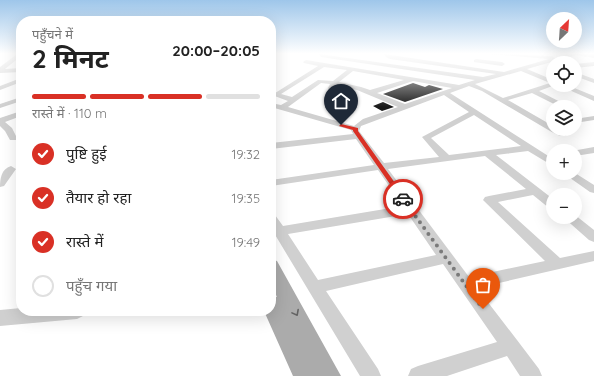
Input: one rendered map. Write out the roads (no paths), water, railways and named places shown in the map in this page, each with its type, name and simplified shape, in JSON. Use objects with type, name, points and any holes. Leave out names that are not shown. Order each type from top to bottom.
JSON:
[{"type":"main road","points":[[276,295],[329,376]]},
{"type":"main road","points":[[276,296],[306,376]]},
{"type":"street","points":[[276,94],[313,72]]},
{"type":"street","points":[[319,72],[331,83],[331,88],[343,105]]},
{"type":"street","points":[[331,83],[348,72]]},
{"type":"street","points":[[366,72],[414,80],[464,86],[502,100],[546,122]]},
{"type":"street","points":[[438,72],[485,79]]},
{"type":"street","points":[[357,133],[358,125],[366,121],[502,72]]},
{"type":"street","points":[[528,72],[546,80]]},
{"type":"street","points":[[582,76],[593,80]]},
{"type":"street","points":[[372,92],[414,80]]},
{"type":"street","points":[[282,108],[320,81],[359,88],[372,92],[405,107]]},
{"type":"street","points":[[0,88],[16,82]]},
{"type":"street","points":[[502,100],[546,85]]},
{"type":"street","points":[[532,90],[552,100]]},
{"type":"street","points":[[579,92],[594,98]]},
{"type":"street","points":[[445,93],[546,157]]},
{"type":"street","points":[[276,95],[294,100]]},
{"type":"street","points":[[0,106],[16,101]]},
{"type":"street","points":[[276,106],[357,133],[380,167],[532,376]]},
{"type":"street","points":[[446,158],[426,137],[474,112]]},
{"type":"street","points":[[582,114],[592,118]]},
{"type":"street","points":[[13,138],[9,130],[0,122],[16,115]]},
{"type":"street","points":[[582,120],[592,118]]},
{"type":"street","points":[[276,145],[357,133]]},
{"type":"street","points":[[276,182],[446,158],[530,148]]},
{"type":"street","points":[[582,152],[594,150]]},
{"type":"street","points":[[487,153],[546,200]]},
{"type":"street","points":[[0,184],[11,169]]},
{"type":"street","points":[[579,180],[594,190]]},
{"type":"street","points":[[535,191],[489,200],[558,264]]},
{"type":"street","points":[[276,224],[411,209]]},
{"type":"street","points":[[578,224],[594,237]]},
{"type":"street","points":[[276,226],[371,376]]},
{"type":"street","points":[[465,284],[594,256]]},
{"type":"street","points":[[314,286],[446,258]]},
{"type":"street","points":[[0,318],[22,316]]},
{"type":"street","points":[[418,376],[511,346]]}]
